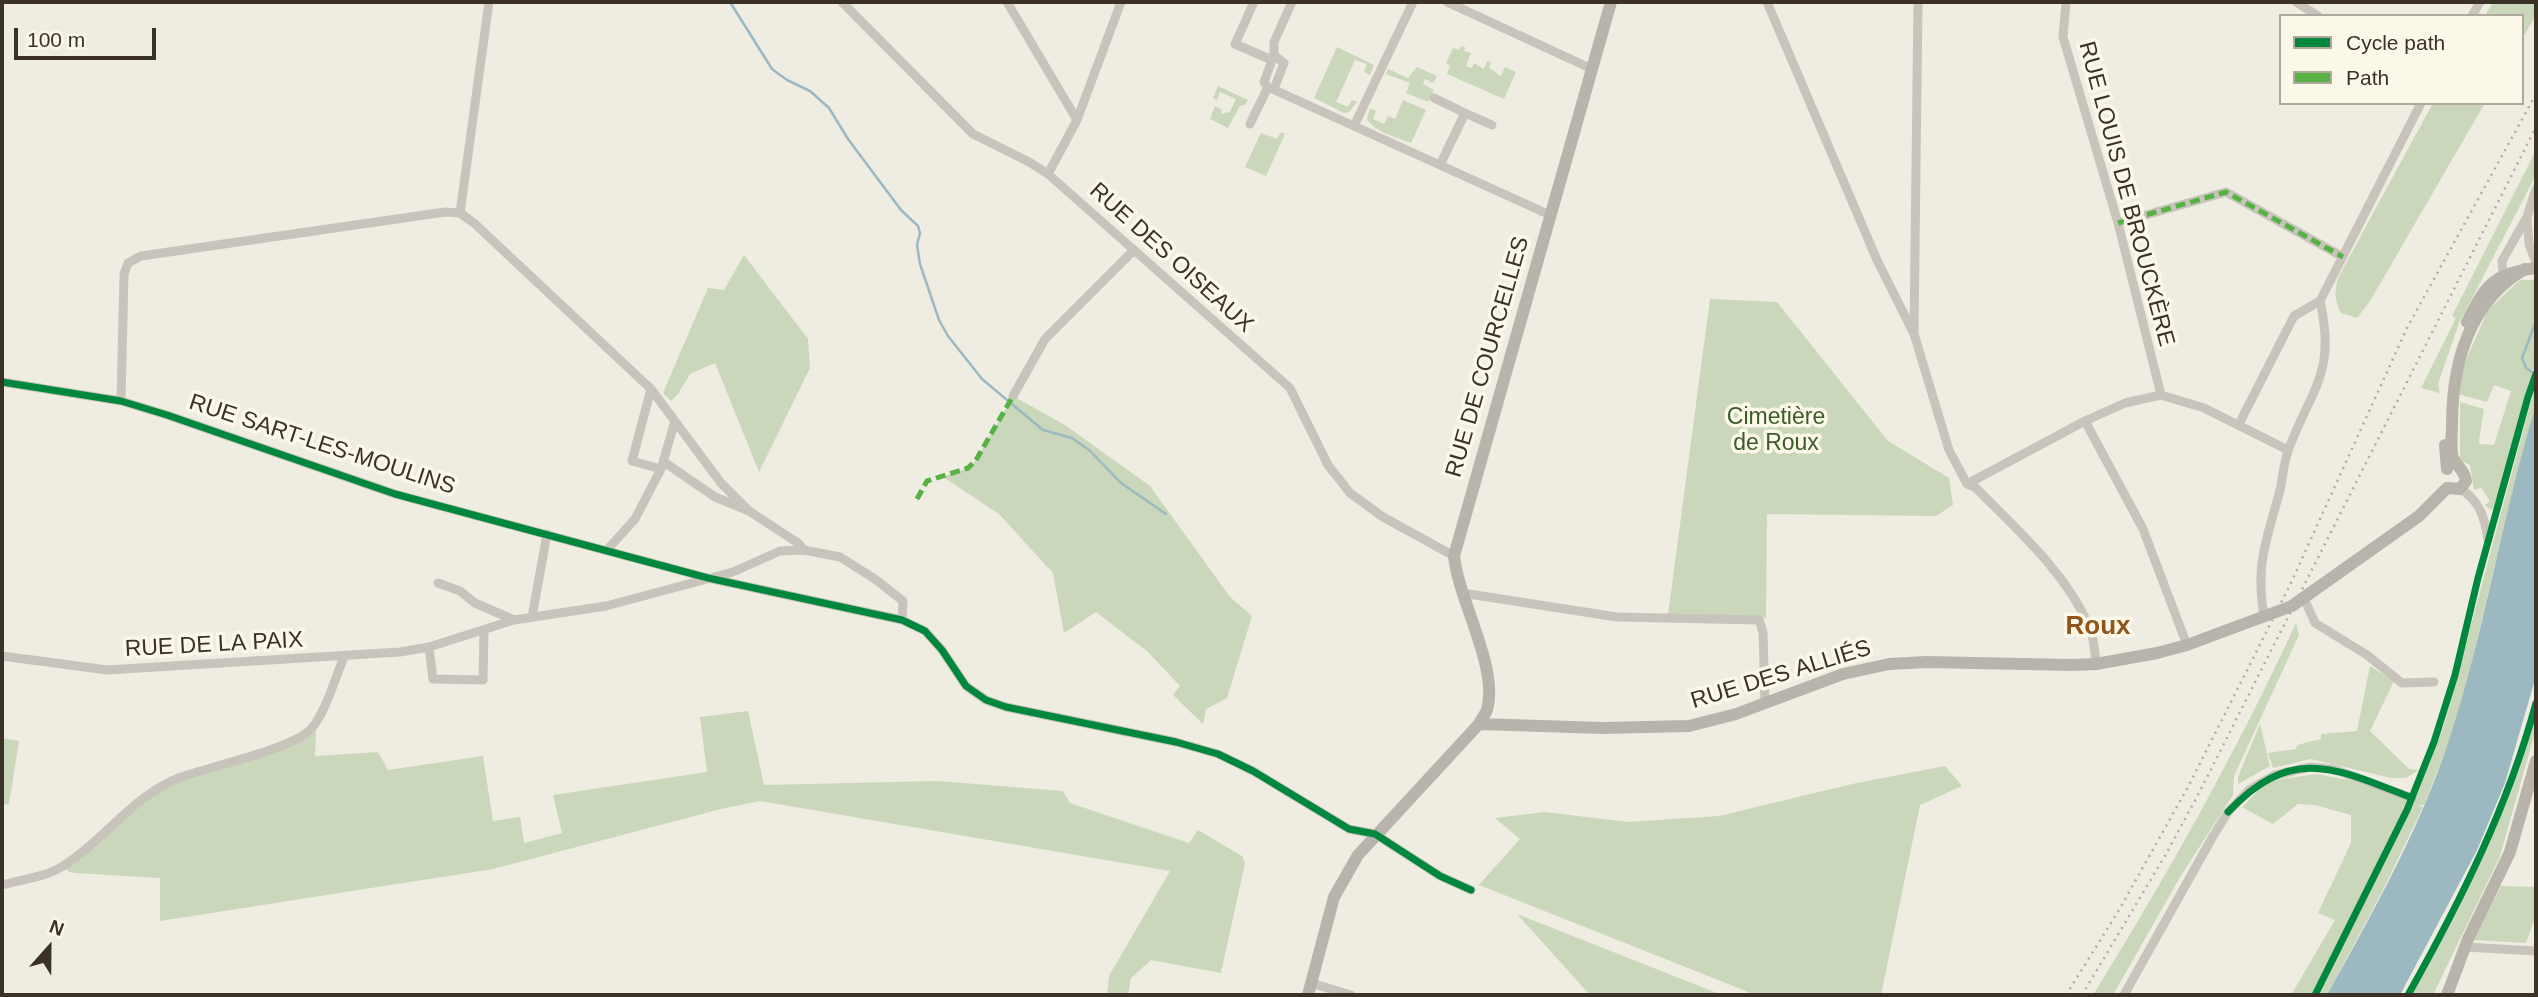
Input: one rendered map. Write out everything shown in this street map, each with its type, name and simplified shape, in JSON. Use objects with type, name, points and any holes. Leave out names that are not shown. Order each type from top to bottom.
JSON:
[{"type":"street","points":[[460,213],[489,2]]},
{"type":"street","name":"RUE DES OISEAUX","points":[[842,2],[973,134],[1048,174],[1290,388],[1328,465],[1350,493],[1383,517],[1454,556]]},
{"type":"street","points":[[1007,2],[1077,120]]},
{"type":"street","points":[[1048,174],[1077,120],[1121,2]]},
{"type":"street","points":[[1250,124],[1284,62],[1235,44],[1254,2]]},
{"type":"street","points":[[1273,57],[1274,42],[1292,2]]},
{"type":"street","points":[[1354,126],[1413,2]]},
{"type":"street","points":[[1447,2],[1592,69]]},
{"type":"street","name":"RUE DE COURCELLES","points":[[1479,724],[1487,711],[1489,684],[1456,576],[1454,556],[1611,2]]},
{"type":"street","points":[[1767,2],[1877,260],[1914,334],[1949,450],[1967,484],[1975,487],[2046,559],[2077,603],[2090,628],[2096,664]]},
{"type":"street","points":[[1914,334],[1918,2]]},
{"type":"street","name":"RUE LOUIS DE BROUCKÈRE","points":[[2066,2],[2063,37],[2118,223],[2161,395]]},
{"type":"street","points":[[2296,2],[2308,5]]},
{"type":"street","points":[[1269,86],[1550,215]]},
{"type":"street","points":[[1434,98],[1492,125]]},
{"type":"street","points":[[2239,424],[2294,316],[2320,301],[2420,105]]},
{"type":"street","points":[[1440,165],[1465,113]]},
{"type":"street","points":[[2505,274],[2502,261],[2527,216],[2536,189]]},
{"type":"street","points":[[2118,223],[2225,192],[2343,257]]},
{"type":"street","points":[[121,401],[124,274],[128,263],[141,256],[445,212],[460,213],[474,223],[651,389],[721,484],[749,512]]},
{"type":"street","points":[[2527,216],[2533,266]]},
{"type":"street","points":[[1013,396],[1045,339],[1134,250]]},
{"type":"street","points":[[2461,489],[2465,473],[2453,468],[2445,446],[2449,365],[2459,336],[2480,297],[2496,279],[2533,266]]},
{"type":"street","points":[[2488,540],[2485,519],[2461,489],[2442,479],[2453,468],[2452,414],[2456,368],[2461,352],[2487,301],[2512,277],[2533,266]]},
{"type":"street","points":[[2264,616],[2260,592],[2261,564],[2288,450],[2323,369],[2326,328],[2320,301]]},
{"type":"street","name":"RUE SART-LES-MOULINS","points":[[2,382],[121,401],[395,494],[708,578],[902,620],[925,631],[942,650],[966,686],[986,700],[1006,707],[1176,742],[1218,754],[1253,771],[1349,829],[1375,834],[1440,876],[1471,890]]},
{"type":"street","points":[[651,389],[632,461],[663,465],[715,497],[749,512],[798,543],[804,550],[840,557],[903,601],[902,620]]},
{"type":"street","points":[[1967,484],[2085,421],[2126,403],[2161,395],[2191,403],[2288,450]]},
{"type":"street","points":[[607,550],[635,519],[663,465],[676,421]]},
{"type":"street","points":[[2085,421],[2143,529],[2187,645]]},
{"type":"street","name":"RUE DES ALLIÉS","points":[[1479,724],[1565,727],[1689,726],[1721,719],[1843,674],[1889,664],[2096,664],[2187,645],[2292,606],[2461,489]]},
{"type":"street","points":[[532,617],[547,534]]},
{"type":"street","name":"RUE DE LA PAIX","points":[[2,656],[107,670],[401,652],[429,647],[514,620],[606,606],[733,572],[780,551],[804,550]]},
{"type":"street","points":[[438,583],[460,591],[475,603],[514,620]]},
{"type":"street","points":[[1462,593],[1617,617],[1759,620],[1763,632],[1765,703]]},
{"type":"street","points":[[2304,598],[2315,623],[2367,655],[2402,682],[2434,682]]},
{"type":"street","points":[[429,647],[433,679],[484,680],[484,631]]},
{"type":"street","points":[[2,885],[43,875],[65,865],[154,789],[287,743],[308,732],[320,714],[344,657]]},
{"type":"street","points":[[1351,995],[1310,989],[1335,897],[1358,855],[1375,834],[1479,724]]},
{"type":"street","points":[[2447,995],[2465,947],[2510,852],[2536,761]]},
{"type":"street","points":[[2124,995],[2217,830],[2228,812],[2249,790],[2275,775],[2310,767],[2333,769],[2412,798]]},
{"type":"street","points":[[2465,947],[2536,951]]},
{"type":"green space","points":[[2493,2],[2536,2],[2536,15],[2524,36],[2524,14],[2486,14]]},
{"type":"green space","points":[[1461,46],[1465,47],[1464,51],[1471,53],[1466,66],[1472,68],[1474,63],[1484,69],[1487,61],[1491,62],[1489,68],[1501,76],[1505,67],[1516,72],[1504,99],[1447,74],[1450,66],[1446,63],[1453,48],[1459,50]]},
{"type":"green space","points":[[1337,47],[1374,65],[1370,75],[1364,72],[1367,64],[1355,60],[1336,102],[1348,107],[1352,100],[1357,102],[1349,112],[1344,113],[1314,98]]},
{"type":"green space","points":[[1417,67],[1437,76],[1433,83],[1425,79],[1423,84],[1434,90],[1428,102],[1406,93],[1410,83],[1386,74],[1388,69],[1408,78]]},
{"type":"green space","points":[[1218,86],[1248,100],[1245,105],[1240,106],[1228,128],[1210,119],[1215,106],[1222,110],[1221,113],[1229,113],[1236,99],[1220,92],[1217,100],[1213,98]]},
{"type":"green space","points":[[1403,100],[1426,110],[1411,143],[1380,131],[1367,119],[1370,108],[1376,111],[1373,119],[1384,124],[1388,116],[1395,119]]},
{"type":"green space","points":[[2432,105],[2484,105],[2370,301],[2357,318],[2341,313],[2336,295],[2339,276]]},
{"type":"green space","points":[[1281,132],[1285,134],[1266,176],[1245,167],[1261,133],[1277,139]]},
{"type":"green space","points":[[2536,150],[2536,175],[2459,323],[2438,384],[2440,393],[2421,388],[2456,318],[2452,316]]},
{"type":"green space","points":[[744,255],[808,339],[810,368],[759,472],[715,363],[690,374],[671,401],[663,393],[708,288],[724,290]]},
{"type":"green space","points":[[2520,280],[2536,280],[2536,383],[2532,382],[2496,506],[2491,510],[2485,505],[2490,501],[2481,488],[2474,490],[2470,465],[2460,460],[2460,402],[2484,409],[2479,441],[2480,444],[2494,445],[2511,391],[2494,385],[2487,402],[2458,394],[2462,369],[2488,310]]},
{"type":"green space","name":"Cimetière de Roux","points":[[1710,299],[1777,302],[1888,441],[1949,478],[1953,505],[1936,516],[1767,514],[1766,618],[1668,615]]},
{"type":"green space","points":[[2536,383],[2536,407],[2513,489],[2469,674],[2449,742],[2424,805],[2418,805],[2423,807],[2382,892],[2327,995],[2291,995],[2335,920],[2318,913],[2351,843],[2351,815],[2315,805],[2298,804],[2273,824],[2242,807],[2268,781],[2316,774],[2349,780],[2414,803],[2445,722]]},
{"type":"green space","points":[[1013,396],[1065,425],[1150,486],[1230,597],[1252,616],[1227,698],[1206,709],[1203,724],[1173,695],[1180,686],[1148,652],[1096,612],[1064,633],[1053,573],[999,514],[943,477],[968,468],[976,460]]},
{"type":"green space","points":[[2296,623],[2299,635],[2234,776],[2233,795],[2180,877],[2113,995],[2093,995],[2200,812]]},
{"type":"green space","points":[[2370,666],[2394,681],[2370,731],[2409,769],[2419,770],[2406,778],[2391,778],[2311,759],[2273,768],[2268,753],[2296,749],[2297,745],[2321,739],[2321,734],[2357,731]]},
{"type":"green space","points":[[2536,703],[2536,729],[2500,856],[2433,995],[2408,995],[2455,910],[2486,844]]},
{"type":"green space","points":[[748,711],[764,785],[937,781],[1063,791],[1070,803],[1189,843],[1198,830],[1242,856],[1245,863],[1221,973],[1151,960],[1131,978],[1128,995],[1107,995],[1109,976],[1170,871],[760,801],[493,869],[160,921],[160,878],[76,873],[65,868],[132,811],[169,784],[309,737],[316,730],[315,756],[378,752],[388,770],[483,756],[493,821],[520,817],[524,843],[562,833],[553,795],[707,772],[700,717]]},
{"type":"green space","points":[[2260,724],[2270,766],[2238,784],[2238,777]]},
{"type":"green space","points":[[2,738],[19,741],[9,804],[2,805]]},
{"type":"green space","points":[[1945,766],[1962,786],[1920,805],[1881,995],[1756,995],[1479,885],[1520,839],[1495,818],[1545,812],[1628,822],[1719,816],[1852,784]]},
{"type":"green space","points":[[2501,886],[2536,887],[2536,915],[2526,943],[2473,940]]},
{"type":"green space","points":[[1517,914],[1722,995],[1590,995]]},
{"type":"water","points":[[2536,405],[2536,676],[2505,783],[2477,850],[2400,995],[2327,995],[2410,838],[2438,773],[2462,699]]},
{"type":"waterway","points":[[730,2],[772,69],[810,91],[829,108],[848,139],[901,210],[918,226],[920,264],[939,320],[948,336],[982,379],[1043,430],[1072,438],[1089,450],[1121,483],[1166,514]]},
{"type":"waterway","points":[[2536,321],[2522,358],[2526,368],[2536,375]]},
{"type":"railway","points":[[2066,995],[2119,910],[2188,787],[2290,585],[2407,328],[2536,94]]},
{"type":"railway","points":[[2082,995],[2199,793],[2536,127]]},
{"type":"marked path","points":[[2118,223],[2226,192],[2343,257]]},
{"type":"marked path","points":[[917,499],[927,481],[968,468],[976,460],[1013,396]]},
{"type":"cycle path","points":[[2315,995],[2407,810],[2434,742],[2455,675],[2478,578],[2536,374]]},
{"type":"cycle path","points":[[2,382],[121,401],[395,494],[708,578],[902,620],[925,631],[942,650],[966,686],[986,700],[1006,707],[1176,742],[1218,754],[1253,771],[1349,829],[1375,834],[1440,876],[1471,890]]},
{"type":"cycle path","points":[[2408,995],[2446,925],[2497,817],[2525,742],[2536,703]]},
{"type":"cycle path","points":[[2228,812],[2251,791],[2273,777],[2294,770],[2316,768],[2360,778],[2412,798]]},
{"type":"district","name":"Roux","points":[[2098,627]]}]
